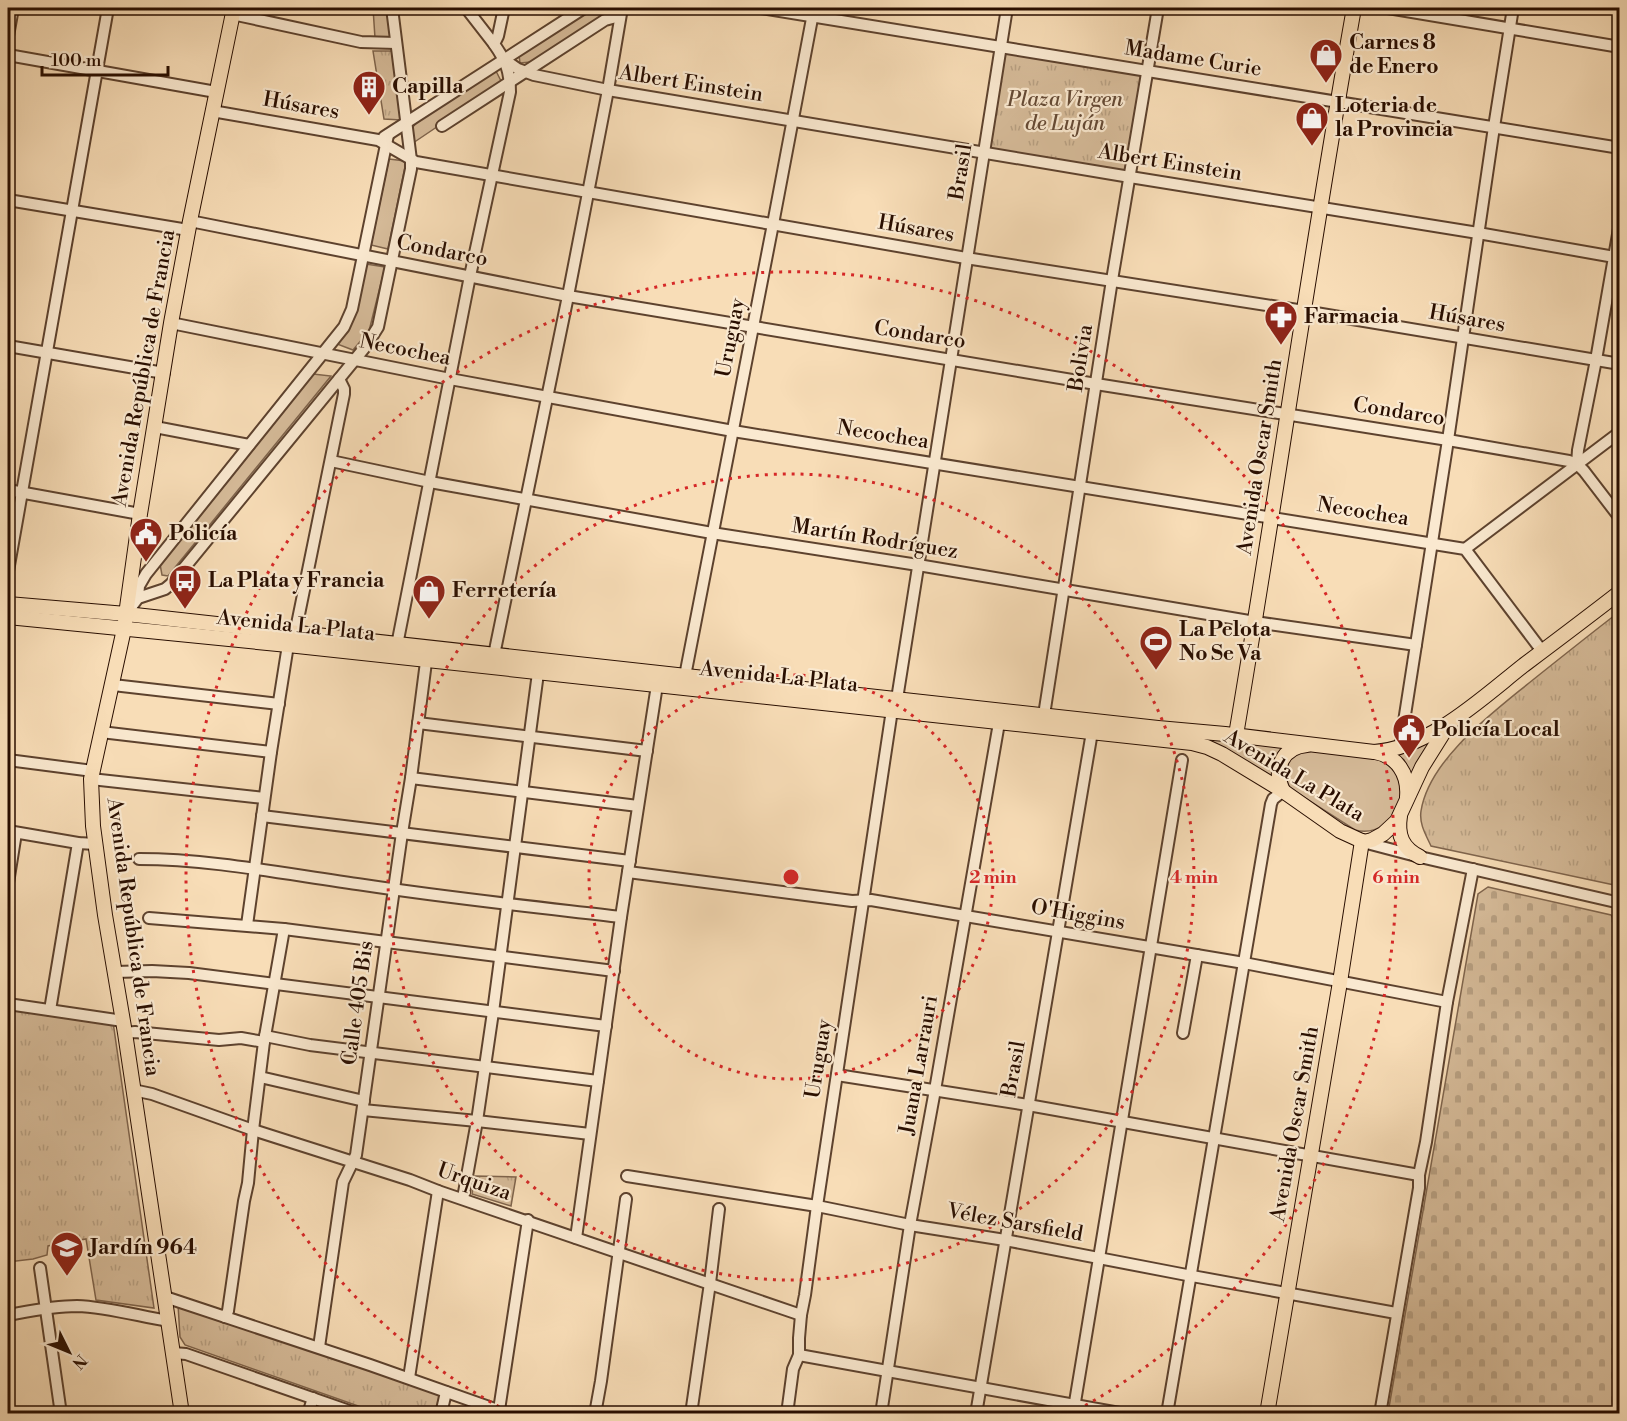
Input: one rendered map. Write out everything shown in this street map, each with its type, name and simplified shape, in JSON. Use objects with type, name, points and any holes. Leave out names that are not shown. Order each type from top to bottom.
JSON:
[{"type":"main road","name":"Avenida Oscar Smith","points":[[1236,735],[1354,8]]},
{"type":"main road","name":"Avenida República de Francia","points":[[182,1413],[105,915],[93,826],[92,775],[124,629],[171,323],[233,11]]},
{"type":"main road","name":"Avenida La Plata","points":[[8,604],[126,614],[426,662],[657,685],[1044,715],[1374,752],[1400,747],[1454,719],[1620,592]]},
{"type":"main road","name":"Avenida La Plata","points":[[8,617],[124,629],[398,645],[494,655],[685,676],[895,705],[999,723],[1182,742],[1207,747],[1222,754],[1283,791],[1340,831],[1363,842],[1383,834],[1400,816],[1426,759],[1454,719]]},
{"type":"main road","points":[[1283,791],[1279,777],[1282,758],[1298,746],[1316,744]]},
{"type":"main road","points":[[1374,752],[1389,756],[1401,768],[1407,785],[1406,802]]},
{"type":"main road","points":[[1400,816],[1401,840],[1411,852],[1420,857]]},
{"type":"main road","name":"Avenida Oscar Smith","points":[[1267,1413],[1363,842]]},
{"type":"street","points":[[8,36],[13,8]]},
{"type":"street","points":[[8,571],[108,8]]},
{"type":"street","points":[[138,598],[165,589],[171,584],[366,346],[378,327],[411,169],[392,8]]},
{"type":"street","points":[[398,645],[470,276],[510,92],[510,75],[505,60],[466,8]]},
{"type":"street","points":[[494,44],[504,8]]},
{"type":"street","points":[[126,614],[138,598],[140,586],[146,574],[348,320],[363,256],[385,140],[407,122],[584,8]]},
{"type":"street","name":"Madame Curie","points":[[761,8],[813,12],[1147,72],[1620,148]]},
{"type":"street","name":"Brasil","points":[[895,705],[1007,8]]},
{"type":"street","name":"Bolivia","points":[[1044,715],[1112,280],[1158,8]]},
{"type":"street","points":[[1388,8],[1620,47]]},
{"type":"street","points":[[1400,747],[1513,8]]},
{"type":"street","points":[[233,11],[367,43],[396,43]]},
{"type":"street","points":[[442,126],[621,12]]},
{"type":"street","points":[[494,655],[568,296],[621,12]]},
{"type":"street","name":"Uruguay","points":[[685,676],[813,12]]},
{"type":"street","points":[[8,55],[216,92]]},
{"type":"street","name":"Albert Einstein","points":[[505,60],[526,73],[608,90],[1616,257]]},
{"type":"street","name":"Húsares","points":[[212,111],[385,140],[411,160],[966,258],[1620,364]]},
{"type":"street","name":"Condarco","points":[[8,200],[189,226],[392,261],[568,296],[1448,440],[1577,464]]},
{"type":"street","points":[[1620,223],[1616,257],[1577,464],[1620,518]]},
{"type":"street","name":"Necochea","points":[[171,323],[547,398],[733,431],[1465,549]]},
{"type":"street","points":[[8,345],[164,373]]},
{"type":"street","points":[[247,925],[279,704],[331,462],[344,389],[339,379]]},
{"type":"street","points":[[155,427],[249,445]]},
{"type":"street","points":[[1542,651],[1465,549],[1620,432]]},
{"type":"street","name":"Martín Rodríguez","points":[[331,462],[712,533],[1255,622],[1416,645]]},
{"type":"street","points":[[8,490],[140,514]]},
{"type":"street","name":"Calle 405 Bis","points":[[320,1347],[343,1182],[356,1155],[426,662]]},
{"type":"street","points":[[463,1198],[477,1121],[508,904],[538,673]]},
{"type":"street","points":[[113,685],[279,704]]},
{"type":"street","points":[[576,1238],[621,917],[657,685]]},
{"type":"street","name":"Uruguay","points":[[787,1413],[793,1369],[799,1354],[801,1315],[817,1206],[895,705]]},
{"type":"street","points":[[418,723],[647,751]]},
{"type":"street","name":"Juana Larrauri","points":[[880,1413],[910,1225],[999,723]]},
{"type":"street","points":[[101,732],[271,752]]},
{"type":"street","name":"Brasil","points":[[976,1413],[1092,732]]},
{"type":"street","points":[[8,760],[92,775],[264,798]]},
{"type":"street","points":[[1073,1409],[1182,760]]},
{"type":"street","points":[[411,778],[638,806]]},
{"type":"street","points":[[1167,1413],[1271,804],[1273,799],[1283,791]]},
{"type":"street","name":"O'Higgins","points":[[262,816],[514,848],[852,901],[871,900],[1244,963],[1447,1002]]},
{"type":"street","points":[[8,883],[12,832],[96,844]]},
{"type":"street","points":[[1363,842],[1620,903]]},
{"type":"street","points":[[50,1010],[78,843]]},
{"type":"street","points":[[139,859],[254,869],[394,890],[621,917]]},
{"type":"street","points":[[1380,1413],[1419,1188],[1447,1002],[1473,869]]},
{"type":"street","points":[[149,918],[284,929],[614,971]]},
{"type":"street","points":[[225,1317],[228,1311],[248,1183],[265,1039],[284,929]]},
{"type":"street","points":[[1183,1033],[1197,955]]},
{"type":"street","points":[[115,972],[189,973],[606,1026]]},
{"type":"street","points":[[8,1004],[50,1010],[124,1027],[135,1032],[219,1040],[265,1039],[598,1081]]},
{"type":"street","points":[[837,1075],[1028,1105],[1419,1176]]},
{"type":"street","points":[[260,1077],[363,1105],[590,1134]]},
{"type":"street","name":"Urquiza","points":[[133,1090],[152,1094],[253,1130],[410,1180],[801,1315]]},
{"type":"street","name":"Vélez Sarsfield","points":[[627,1176],[817,1206],[1396,1313]]},
{"type":"street","points":[[409,1378],[438,1191]]},
{"type":"street","points":[[595,1413],[626,1199]]},
{"type":"street","points":[[691,1413],[719,1209]]},
{"type":"street","points":[[165,1297],[320,1347],[504,1412],[528,1220]]},
{"type":"street","points":[[40,1268],[61,1413]]},
{"type":"street","points":[[8,1315],[74,1306],[168,1321]]},
{"type":"street","points":[[173,1353],[186,1354],[358,1413]]},
{"type":"street","points":[[799,1354],[980,1387],[1073,1409],[1125,1413]]},
{"type":"street","points":[[441,1413],[446,1392]]},
{"type":"street","points":[[308,1413],[313,1398]]},
{"type":"green space","points":[[373,8],[387,8],[391,38],[375,38]]},
{"type":"green space","points":[[591,8],[611,8],[611,10],[531,62],[520,63],[519,55]]},
{"type":"green space","name":"Plaza Virgen de Luján","points":[[1000,46],[1147,72],[1130,177],[984,152]]},
{"type":"green space","points":[[373,51],[393,51],[401,120],[384,119]]},
{"type":"green space","points":[[496,71],[502,83],[413,143],[412,128],[417,122]]},
{"type":"green space","points":[[389,159],[405,161],[405,167],[388,249],[371,245]]},
{"type":"green space","points":[[366,264],[385,267],[369,331],[353,350],[337,344],[351,325]]},
{"type":"green space","points":[[313,374],[331,376],[168,576],[162,575],[160,564]]},
{"type":"green space","points":[[1619,612],[1619,886],[1431,846],[1422,825],[1421,811],[1426,792],[1449,756],[1497,709]]},
{"type":"green space","points":[[154,624],[1288,747],[1277,782],[1224,749],[154,626]]},
{"type":"green space","points":[[1434,737],[1411,775],[1404,760],[1397,754]]},
{"type":"green space","points":[[1306,749],[1380,759],[1400,773],[1401,797],[1390,819],[1378,828],[1355,830],[1290,788],[1284,775],[1290,758]]},
{"type":"green space","points":[[1488,887],[1611,915],[1619,930],[1619,1413],[1388,1413],[1478,894]]},
{"type":"green space","points":[[8,1006],[113,1022],[154,1308],[96,1300],[86,1239],[48,1246],[47,1255],[8,1262]]},
{"type":"green space","points":[[475,1176],[516,1177],[511,1206],[472,1194]]},
{"type":"green space","points":[[178,1304],[441,1395],[436,1413],[378,1413],[185,1345],[180,1337]]},
{"type":"place","name":"Carnes 8 de Enero","points":[[1326,84]]},
{"type":"place","name":"Capilla","points":[[369,116]]},
{"type":"place","name":"Loteria de la Provincia","points":[[1312,147]]},
{"type":"place","name":"Farmacia","points":[[1281,346]]},
{"type":"place","name":"Policía","points":[[146,563]]},
{"type":"place","name":"La Plata y Francia","points":[[185,610]]},
{"type":"place","name":"Ferretería","points":[[429,620]]},
{"type":"place","name":"La Pelota No Se Va","points":[[1156,671]]},
{"type":"place","name":"Policía Local","points":[[1409,759]]},
{"type":"place","name":"Jardín 964","points":[[67,1277]]}]
